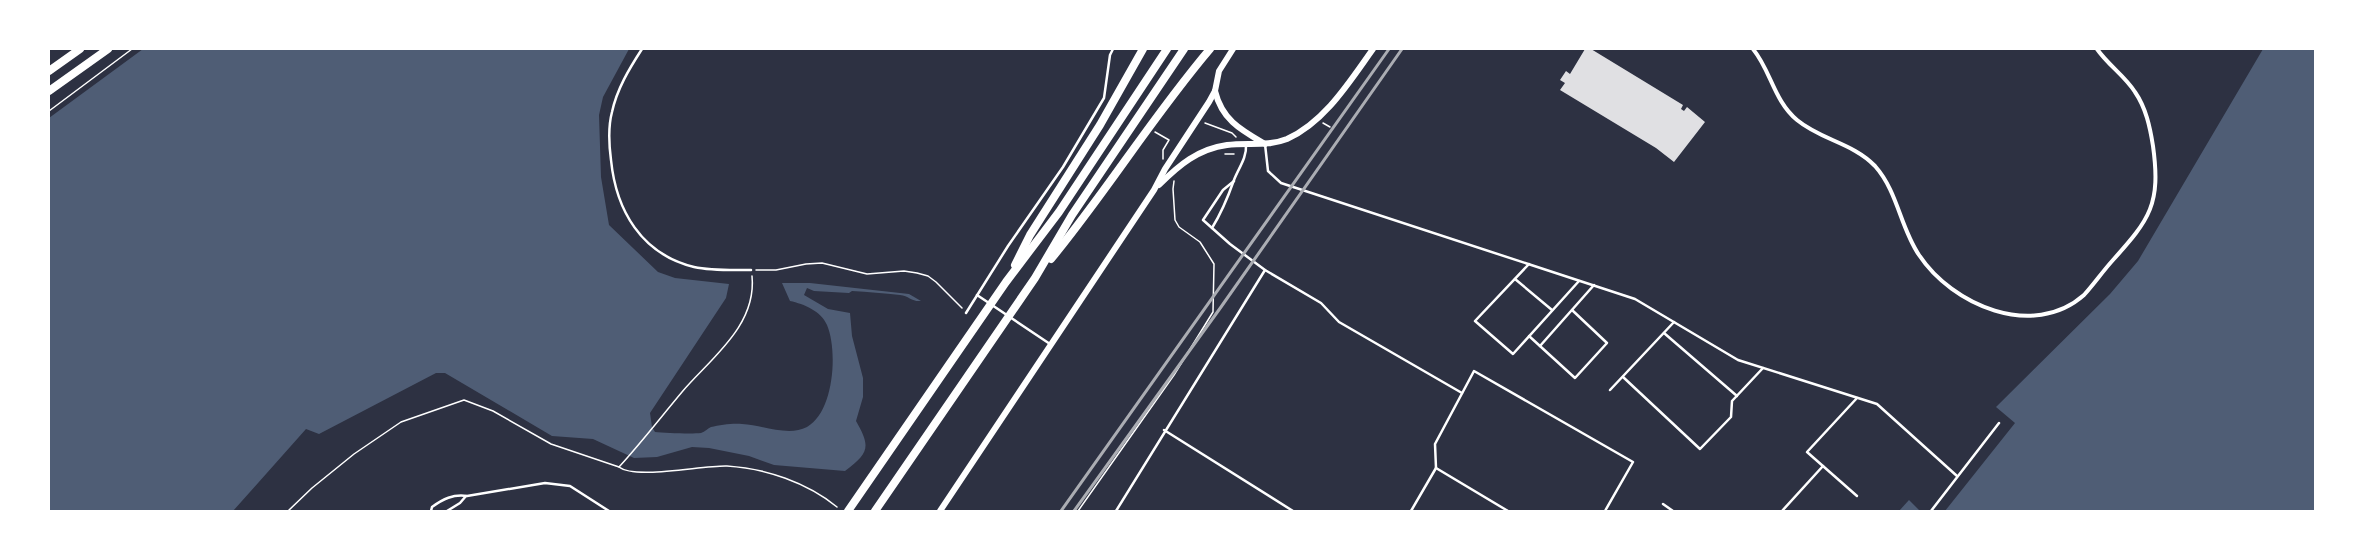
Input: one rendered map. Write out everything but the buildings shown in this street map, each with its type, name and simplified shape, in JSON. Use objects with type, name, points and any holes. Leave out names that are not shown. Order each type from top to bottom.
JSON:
[{"type":"highway","points":[[49,71],[80,49]]},
{"type":"highway","points":[[49,91],[108,49]]},
{"type":"highway","points":[[1006,282],[1030,235],[1100,125],[1143,49]]},
{"type":"highway","points":[[848,511],[1006,282],[1059,212],[1168,49]]},
{"type":"highway","points":[[875,511],[1035,278],[1072,215],[1184,49]]},
{"type":"highway","points":[[1035,278],[1082,221],[1139,138],[1210,49]]},
{"type":"street","points":[[940,511],[1154,190],[1165,168],[1215,91],[1219,71],[1233,49]]},
{"type":"street","points":[[1154,190],[1173,170],[1196,155],[1227,145],[1265,144],[1287,139],[1316,118],[1334,101],[1373,49]]},
{"type":"street","points":[[1753,49],[1764,66],[1777,95],[1789,113],[1814,131],[1857,152],[1880,173],[1893,195],[1908,236],[1918,254],[1937,277],[1955,292],[1978,305],[2003,313],[2031,316],[2061,310],[2084,295],[2135,237],[2146,219],[2154,198],[2155,163],[2145,109],[2129,83],[2108,63],[2097,49]]},
{"type":"street","points":[[1215,91],[1222,110],[1231,123],[1265,144]]},
{"type":"lane","points":[[642,49],[622,83],[611,113],[609,147],[612,173],[622,208],[637,233],[648,244],[672,258],[694,267],[724,270],[751,270]]},
{"type":"lane","points":[[966,313],[1008,246],[1063,167],[1104,98],[1110,55],[1113,49]]},
{"type":"lane","points":[[1265,144],[1268,171],[1281,183],[1635,299],[1738,360],[1877,404],[1957,476]]},
{"type":"lane","points":[[1212,228],[1226,204],[1234,181],[1244,160],[1245,145]]},
{"type":"lane","points":[[1234,181],[1223,190],[1203,220],[1230,244],[1265,270],[1321,303],[1339,322],[1462,393]]},
{"type":"lane","points":[[1529,264],[1475,321],[1513,354],[1579,281]]},
{"type":"lane","points":[[1116,511],[1164,430],[1265,270]]},
{"type":"lane","points":[[1515,279],[1552,310]]},
{"type":"lane","points":[[1540,346],[1594,286]]},
{"type":"lane","points":[[978,294],[1051,345]]},
{"type":"lane","points":[[1529,336],[1575,378],[1607,343],[1572,310]]},
{"type":"lane","points":[[1610,390],[1674,322]]},
{"type":"lane","points":[[1664,333],[1737,396]]},
{"type":"lane","points":[[1623,377],[1700,449],[1731,417],[1732,401],[1763,368]]},
{"type":"lane","points":[[1411,511],[1436,468],[1435,444],[1474,372],[1633,462],[1605,511]]},
{"type":"lane","points":[[1857,398],[1808,452],[1857,496]]},
{"type":"lane","points":[[1931,511],[1999,423]]},
{"type":"lane","points":[[1164,430],[1293,511]]},
{"type":"lane","points":[[1782,511],[1823,466]]},
{"type":"lane","points":[[1436,468],[1508,511]]},
{"type":"lane","points":[[431,511],[435,504],[457,494],[467,496],[544,483],[570,486],[609,511]]},
{"type":"lane","points":[[447,511],[460,504],[467,496]]},
{"type":"lane","points":[[1663,504],[1673,511]]},
{"type":"path","points":[[49,111],[132,49]]},
{"type":"path","points":[[1197,120],[1232,133],[1245,145]]},
{"type":"path","points":[[1322,122],[1330,127]]},
{"type":"path","points":[[1221,154],[1234,154]]},
{"type":"path","points":[[1078,511],[1174,376],[1213,312],[1214,264],[1200,242],[1179,227],[1175,220],[1173,189],[1175,179]]},
{"type":"path","points":[[751,270],[776,270],[817,263],[833,265],[867,274],[904,271],[917,273],[928,276],[942,286],[966,313]]},
{"type":"path","points":[[619,467],[684,389],[719,354],[734,335],[747,308],[752,279]]},
{"type":"path","points":[[288,511],[312,488],[354,454],[400,422],[464,400],[493,411],[551,444],[631,472],[726,466],[751,470],[784,478],[811,491],[837,507]]},
{"type":"water","points":[[143,49],[629,49],[603,97],[599,115],[601,177],[609,225],[658,272],[675,278],[729,284],[726,298],[650,413],[652,427],[655,432],[701,433],[711,427],[731,424],[750,425],[784,431],[800,430],[807,427],[816,419],[823,408],[828,395],[833,365],[830,336],[827,325],[821,316],[806,306],[790,301],[782,283],[810,283],[909,294],[921,301],[915,301],[894,294],[852,291],[849,293],[814,291],[807,288],[804,295],[828,309],[850,313],[852,336],[863,378],[863,397],[856,421],[864,437],[865,449],[863,454],[845,471],[774,465],[749,456],[709,448],[692,447],[657,457],[634,458],[593,439],[552,436],[445,373],[436,373],[319,434],[306,429],[233,511],[49,511],[49,118]]},
{"type":"water","points":[[2263,49],[2315,49],[2315,511],[1945,511],[2015,423],[1996,407],[2110,294],[2138,261]]},
{"type":"water","points":[[1909,500],[1920,511],[1899,511]]},
{"type":"railway","points":[[1061,511],[1389,49]]},
{"type":"railway","points":[[1074,511],[1221,307],[1402,49]]}]
